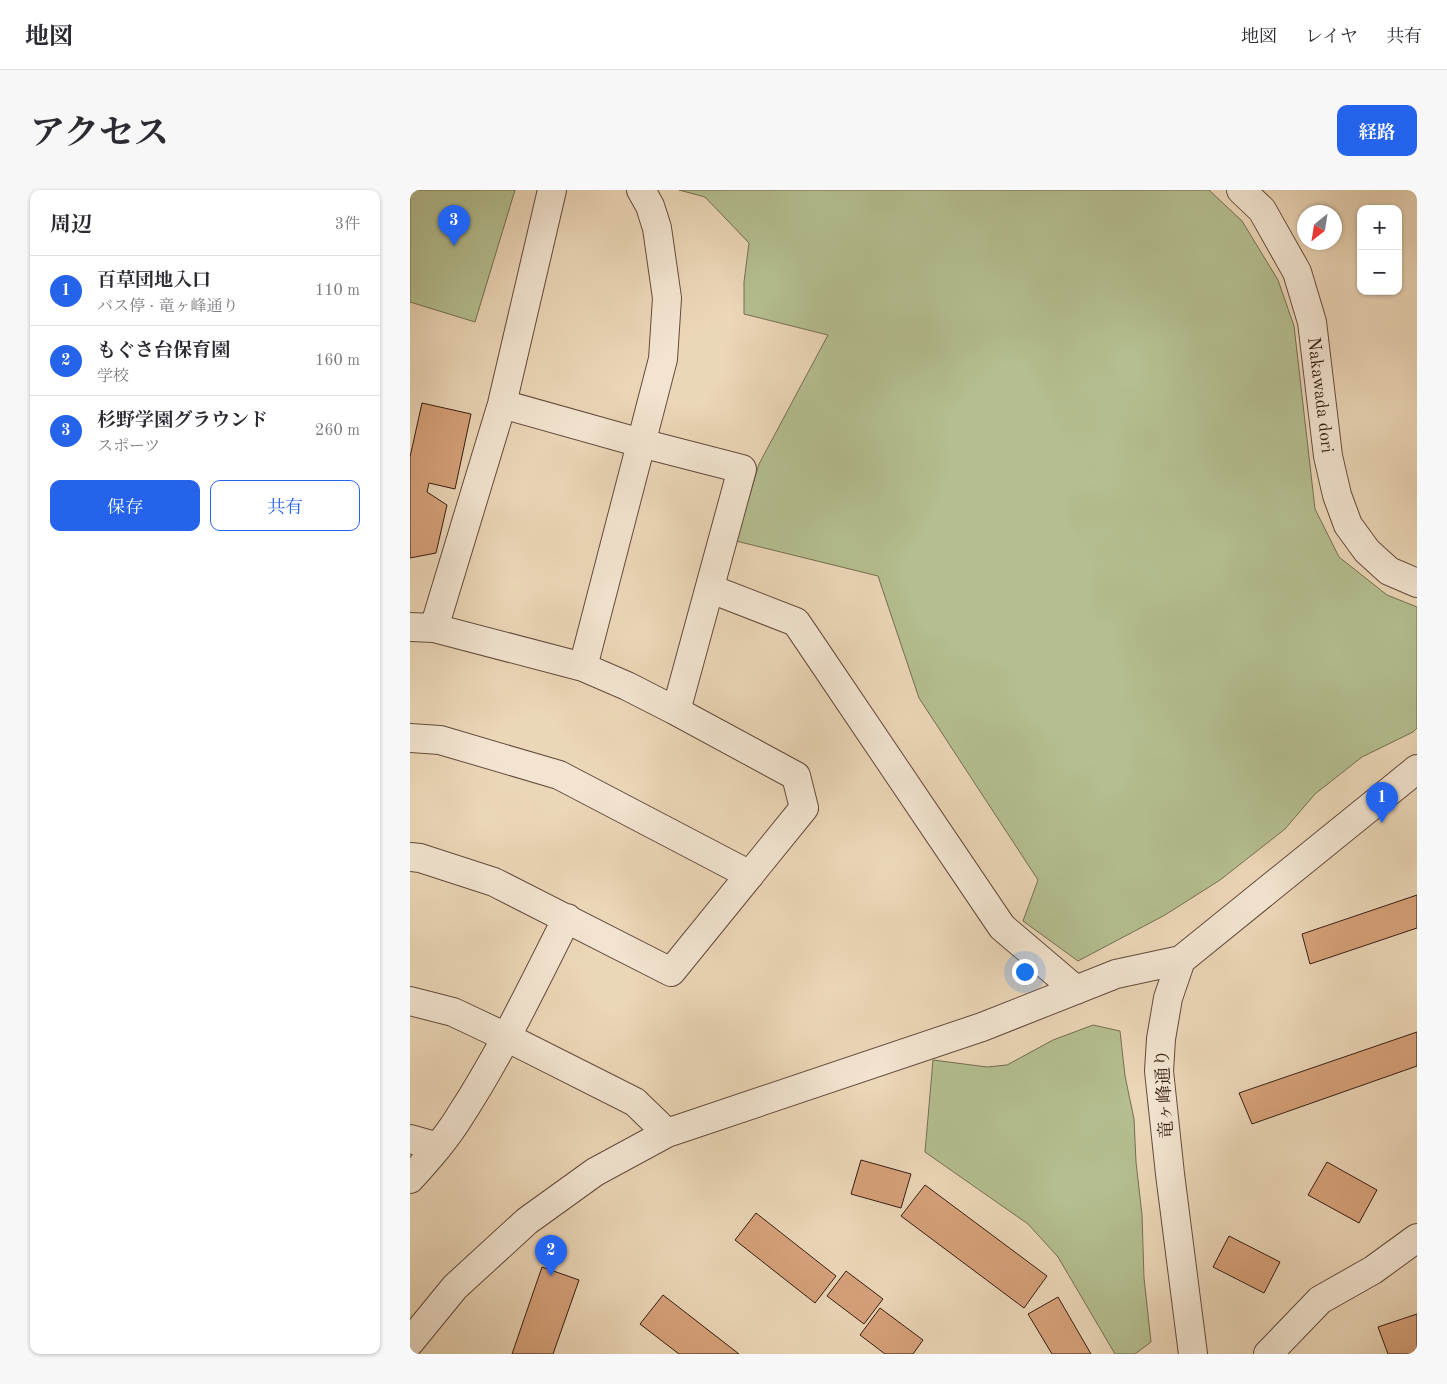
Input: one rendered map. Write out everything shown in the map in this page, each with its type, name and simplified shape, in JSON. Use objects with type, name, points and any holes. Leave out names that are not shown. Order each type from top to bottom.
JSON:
[{"type":"street","points":[[410,857],[420,858],[494,882],[671,972],[804,808],[796,776],[627,686],[583,667],[422,627],[502,404],[552,190]]},
{"type":"street","points":[[583,667],[663,359],[667,298],[657,228],[650,206],[642,190]]},
{"type":"street","name":"Nakawada dori","points":[[1250,193],[1262,210],[1297,272],[1312,322],[1328,456],[1337,495],[1348,525],[1368,551],[1389,571],[1417,583]]},
{"type":"street","points":[[502,404],[742,469],[676,711]]},
{"type":"street","points":[[710,589],[796,622],[1002,926],[1076,990]]},
{"type":"street","points":[[410,738],[440,740],[558,775],[750,876]]},
{"type":"street","points":[[410,1342],[455,1287],[527,1221],[595,1172],[667,1133],[982,1027],[1116,974],[1181,960],[1417,769]]},
{"type":"street","points":[[410,1179],[438,1147],[460,1117],[506,1037],[567,918]]},
{"type":"street","name":"竜ヶ峰通り","points":[[1181,960],[1168,998],[1161,1039],[1159,1071],[1193,1354]]},
{"type":"street","points":[[410,1000],[453,1012],[635,1102],[667,1133]]},
{"type":"street","points":[[410,1139],[438,1147]]},
{"type":"street","points":[[1268,1354],[1320,1300],[1373,1270],[1417,1238]]},
{"type":"green space","points":[[410,190],[515,190],[475,322],[410,302]]},
{"type":"green space","points":[[679,190],[1209,190],[1242,221],[1278,280],[1294,326],[1315,509],[1339,557],[1387,595],[1417,607],[1417,728],[1413,732],[1362,757],[1315,794],[1285,829],[1220,880],[1165,915],[1078,961],[1023,921],[1038,880],[919,698],[878,576],[736,541],[759,464],[828,335],[744,314],[744,282],[749,243],[705,197]]},
{"type":"green space","points":[[1093,1025],[1120,1031],[1125,1076],[1134,1119],[1136,1162],[1142,1215],[1144,1278],[1151,1342],[1135,1354],[1115,1354],[1058,1257],[1028,1224],[925,1152],[933,1060],[987,1067],[1007,1065],[1053,1040]]},
{"type":"building","points":[[422,403],[471,414],[455,489],[429,483],[427,492],[447,505],[436,553],[410,558],[410,457]]},
{"type":"building","points":[[1417,895],[1417,928],[1310,964],[1302,934]]},
{"type":"building","points":[[1417,1032],[1417,1066],[1252,1124],[1239,1093]]},
{"type":"building","points":[[861,1160],[911,1174],[901,1208],[851,1194]]},
{"type":"building","points":[[1327,1162],[1377,1190],[1359,1223],[1308,1195]]},
{"type":"building","points":[[925,1185],[1047,1276],[1024,1308],[901,1216]]},
{"type":"building","points":[[756,1213],[836,1276],[815,1303],[735,1240]]},
{"type":"building","points":[[1229,1236],[1280,1262],[1264,1293],[1213,1267]]},
{"type":"building","points":[[542,1267],[579,1280],[553,1354],[512,1354]]},
{"type":"building","points":[[846,1271],[883,1299],[864,1324],[827,1296]]},
{"type":"building","points":[[663,1295],[739,1354],[679,1354],[640,1324]]},
{"type":"building","points":[[1058,1297],[1091,1354],[1052,1354],[1028,1314]]},
{"type":"building","points":[[880,1308],[923,1340],[913,1354],[885,1354],[860,1335]]},
{"type":"building","points":[[1417,1314],[1417,1354],[1388,1354],[1378,1327]]},
{"type":"place","name":"杉野学園グラウンド","points":[[454,246]]},
{"type":"place","name":"百草団地入口","points":[[1382,823]]},
{"type":"place","name":"もぐさ台保育園","points":[[551,1276]]}]
